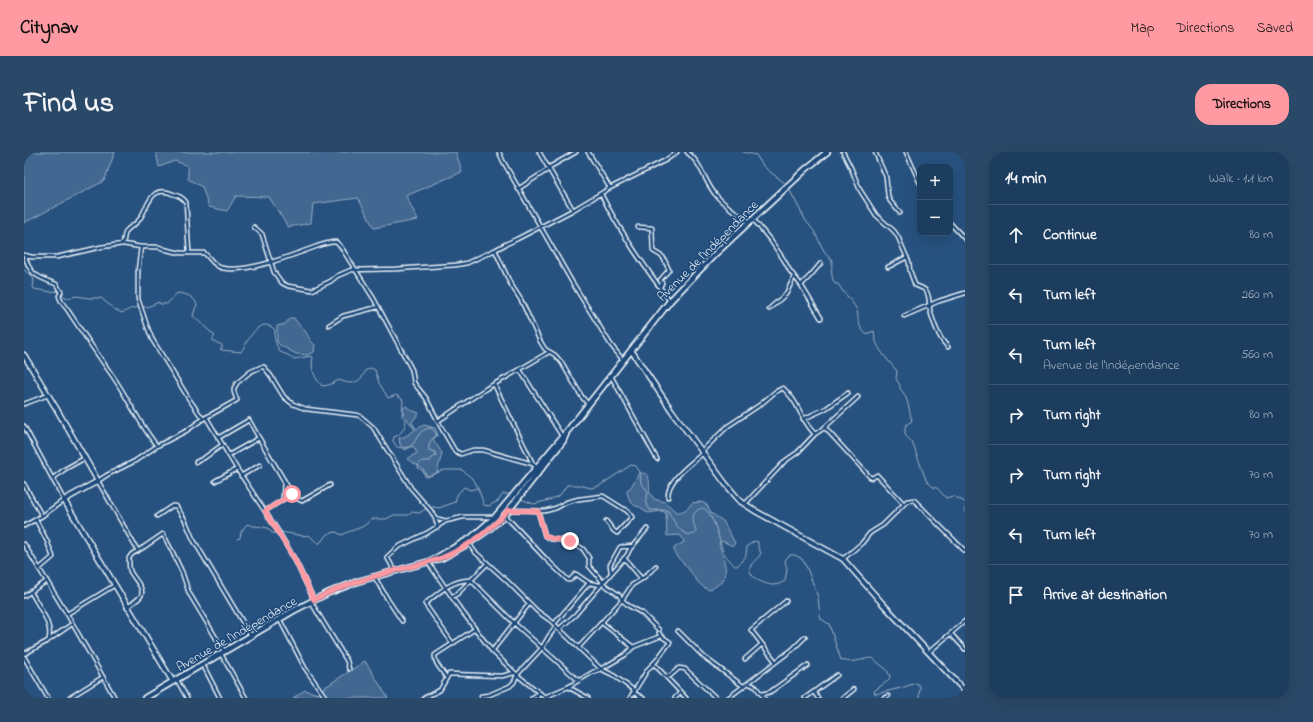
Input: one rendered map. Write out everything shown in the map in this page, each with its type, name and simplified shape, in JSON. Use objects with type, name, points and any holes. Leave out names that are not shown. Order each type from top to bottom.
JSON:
[{"type":"main road","name":"Avenue de l'Indépendance","points":[[429,561],[471,538],[495,517],[534,465],[569,429],[670,301],[691,278],[751,220],[825,153]]},
{"type":"main road","name":"Avenue de l'Indépendance","points":[[145,698],[312,601],[346,585],[442,558],[469,543],[488,530],[504,516],[563,440],[569,429]]},
{"type":"street","points":[[499,152],[540,227],[598,325],[623,360]]},
{"type":"street","points":[[539,152],[573,210]]},
{"type":"street","points":[[518,188],[576,152]]},
{"type":"street","points":[[588,152],[610,188]]},
{"type":"street","points":[[254,227],[262,234],[272,261],[274,272],[282,283],[288,286],[312,290],[331,281],[344,272],[351,270],[456,265],[467,263],[517,239],[573,210],[610,188],[666,160],[677,152]]},
{"type":"street","points":[[687,152],[702,169],[707,181],[718,198],[751,220],[771,241],[794,276],[802,285],[821,318]]},
{"type":"street","points":[[844,152],[860,190],[876,215],[898,236],[909,262],[909,270],[915,285],[927,292],[939,334],[942,341],[948,347]]},
{"type":"street","points":[[875,152],[886,177],[890,201],[900,213]]},
{"type":"street","points":[[906,152],[917,176]]},
{"type":"street","points":[[123,244],[127,230],[139,220],[148,200],[156,193],[161,191],[169,192],[183,198],[186,202],[189,253]]},
{"type":"street","points":[[601,194],[634,252],[670,301]]},
{"type":"street","points":[[953,226],[965,239]]},
{"type":"street","points":[[638,227],[652,228],[653,251],[663,257],[669,270],[660,280],[662,283],[660,287]]},
{"type":"street","points":[[157,446],[146,432],[114,378],[86,339],[66,307],[61,303],[60,294],[56,284],[42,279],[31,272],[24,255],[32,257],[57,257],[100,247],[123,244],[141,247],[159,246],[173,252],[206,254],[213,263],[222,268],[251,267],[316,246],[336,242],[356,270],[378,307],[412,370],[414,383],[426,398],[449,442],[458,453],[480,450],[534,465]]},
{"type":"street","points":[[141,247],[138,271],[138,298],[152,339],[182,388],[218,438],[295,560],[312,601],[347,661],[349,669]]},
{"type":"street","points":[[495,250],[540,341],[545,349],[556,355],[588,404]]},
{"type":"street","points":[[888,267],[907,257]]},
{"type":"street","points":[[802,285],[821,263]]},
{"type":"street","points":[[769,309],[786,294],[794,276]]},
{"type":"street","points":[[904,316],[939,301],[965,293]]},
{"type":"street","points":[[329,325],[343,316],[378,307]]},
{"type":"street","points":[[631,350],[672,411],[740,501],[756,512],[843,559],[965,691]]},
{"type":"street","points":[[438,420],[494,384],[549,352]]},
{"type":"street","points":[[24,355],[138,551]]},
{"type":"street","points":[[24,526],[36,520],[64,500],[107,475],[135,461],[157,446],[186,431],[204,418],[237,400],[234,388],[237,383],[258,368],[264,367],[284,397],[293,404],[306,409],[357,415],[368,422],[378,435],[411,488],[435,518],[438,527]]},
{"type":"street","points":[[520,370],[562,436]]},
{"type":"street","points":[[611,376],[657,459]]},
{"type":"street","points":[[494,384],[534,465]]},
{"type":"street","points":[[668,497],[668,492],[673,481],[728,426],[761,404],[775,392],[783,388],[794,401],[803,419],[816,434]]},
{"type":"street","points":[[803,419],[825,409],[848,393]]},
{"type":"street","points":[[24,404],[48,395]]},
{"type":"street","points":[[745,504],[785,461],[798,452],[858,397]]},
{"type":"street","points":[[218,438],[249,420],[292,494],[296,498],[302,501],[330,485]]},
{"type":"street","points":[[24,426],[64,500],[114,586],[187,698]]},
{"type":"street","points":[[824,428],[870,478],[877,475],[904,504]]},
{"type":"street","points":[[229,455],[260,438]]},
{"type":"street","points":[[196,462],[222,445]]},
{"type":"street","points":[[52,478],[85,458]]},
{"type":"street","points":[[241,476],[260,465]]},
{"type":"street","points":[[215,480],[237,469]]},
{"type":"street","points":[[283,478],[283,500]]},
{"type":"street","points":[[24,484],[42,516]]},
{"type":"street","points":[[265,511],[292,494]]},
{"type":"street","points":[[508,510],[538,511],[556,508],[567,502],[579,499],[603,496],[627,511],[632,517],[617,533],[606,521]]},
{"type":"street","points":[[843,559],[862,543],[870,533],[883,525],[910,500],[914,500],[965,551]]},
{"type":"street","points":[[157,516],[172,506],[176,506],[185,520],[193,539],[252,637]]},
{"type":"street","points":[[538,511],[545,536],[570,541],[583,549],[589,558],[589,566],[602,583],[629,606],[642,613],[670,642],[654,664],[648,669],[630,698]]},
{"type":"street","points":[[504,516],[568,580],[576,574],[589,582],[602,583]]},
{"type":"street","points":[[397,570],[393,568],[388,561],[388,555],[398,547],[446,522],[463,517],[495,517]]},
{"type":"street","points":[[435,518],[446,522]]},
{"type":"street","points":[[36,520],[53,554],[52,558],[39,569]]},
{"type":"street","points":[[556,627],[575,615],[647,529]]},
{"type":"street","points":[[128,608],[141,597],[142,594],[141,588],[130,571],[128,558],[163,534],[182,572],[189,593],[223,653],[246,698]]},
{"type":"street","points":[[469,543],[474,551],[487,564],[507,581],[529,604],[579,647],[601,669],[614,675],[643,698]]},
{"type":"street","points":[[24,544],[67,614],[115,698]]},
{"type":"street","points":[[611,572],[610,565],[620,547],[633,546]]},
{"type":"street","points":[[624,558],[642,578]]},
{"type":"street","points":[[429,561],[452,597],[492,651],[537,695],[545,698],[625,656],[633,647],[660,633]]},
{"type":"street","points":[[452,597],[457,594],[487,564]]},
{"type":"street","points":[[579,647],[622,600],[632,585],[656,566]]},
{"type":"street","points":[[374,576],[402,621]]},
{"type":"street","points":[[453,644],[424,604],[446,587],[459,581],[471,580],[514,623],[578,680]]},
{"type":"street","points":[[24,596],[47,581]]},
{"type":"street","points":[[481,696],[489,695],[510,686],[514,682],[516,674],[542,648],[589,582]]},
{"type":"street","points":[[67,614],[114,586]]},
{"type":"street","points":[[31,592],[47,621],[50,634],[48,640]]},
{"type":"street","points":[[776,662],[751,630],[786,600]]},
{"type":"street","points":[[492,651],[529,604]]},
{"type":"street","points":[[279,619],[305,668],[326,698]]},
{"type":"street","points":[[929,652],[965,621]]},
{"type":"street","points":[[601,622],[633,647]]},
{"type":"street","points":[[24,654],[72,624]]},
{"type":"street","points":[[446,679],[434,658],[436,655],[475,629]]},
{"type":"street","points":[[678,631],[704,657],[743,686]]},
{"type":"street","points":[[950,634],[965,649]]},
{"type":"street","points":[[728,698],[793,650],[805,637]]},
{"type":"street","points":[[745,659],[762,644]]},
{"type":"street","points":[[24,657],[48,698]]},
{"type":"street","points":[[203,664],[220,698]]},
{"type":"street","points":[[654,664],[686,698]]},
{"type":"street","points":[[762,694],[770,692],[808,665]]},
{"type":"street","points":[[666,677],[670,676],[679,668],[685,668],[716,698]]},
{"type":"street","points":[[424,698],[440,690],[450,674],[502,676],[516,674]]},
{"type":"street","points":[[804,698],[837,675]]},
{"type":"street","points":[[69,698],[103,677]]},
{"type":"street","points":[[748,683],[756,687],[764,698]]},
{"type":"street","points":[[568,687],[588,698]]},
{"type":"street","points":[[843,698],[854,689]]},
{"type":"street","points":[[814,692],[818,698]]},
{"type":"street","points":[[675,698],[680,693]]},
{"type":"street","points":[[532,698],[537,695]]},
{"type":"street","points":[[884,698],[888,696]]},
{"type":"shaded area","points":[[24,152],[115,152],[104,181],[24,223]]},
{"type":"shaded area","points":[[156,152],[456,152],[462,172],[406,196],[418,220],[374,228],[358,198],[313,204],[311,223],[288,227],[269,197],[236,196],[227,211],[209,207],[202,187],[188,179],[188,166],[175,161],[159,167]]},
{"type":"shaded area","points":[[290,318],[294,318],[315,345],[314,352],[307,355],[296,354],[277,342],[277,326],[285,324]]},
{"type":"shaded area","points":[[406,406],[419,413],[412,422],[416,429],[424,425],[435,428],[438,435],[433,439],[442,453],[437,473],[429,476],[426,475],[423,469],[407,459],[417,453],[413,446],[405,450],[400,445],[399,438],[404,437],[415,430],[403,413],[403,409]]},
{"type":"shaded area","points":[[639,473],[643,473],[648,477],[650,493],[654,499],[665,502],[676,512],[687,509],[692,503],[700,502],[707,505],[711,513],[723,521],[735,543],[733,546],[722,541],[719,543],[726,573],[723,580],[710,590],[699,584],[686,566],[676,556],[674,548],[684,542],[682,537],[679,535],[667,536],[666,513],[662,511],[648,513],[630,501],[627,490],[631,487]]},
{"type":"shaded area","points":[[365,661],[388,698],[293,698],[305,690],[318,694],[322,689]]},
{"type":"waterway","points":[[743,152],[756,155],[764,167],[786,184]]},
{"type":"waterway","points":[[789,189],[824,251],[832,260],[833,281],[835,284],[838,284],[856,308],[858,321],[861,328],[866,334],[874,331],[879,348],[897,371],[896,379],[900,385],[900,389],[907,399],[912,421],[905,427],[905,435],[912,442],[926,480],[933,487],[937,488],[946,498],[953,496],[965,502]]},
{"type":"waterway","points":[[24,270],[33,277],[34,289],[51,292],[56,291],[68,298],[77,296],[101,298],[114,309],[122,313],[139,307]]},
{"type":"waterway","points":[[142,307],[147,307],[159,302],[160,304],[167,304],[177,293],[189,296],[194,299],[197,305],[193,316],[215,336],[213,341],[222,345],[221,350],[241,352],[251,336],[259,327],[264,325],[269,326],[275,330],[275,341],[280,352],[293,359],[312,356],[314,373],[322,386],[329,385],[339,380],[348,383],[356,382],[361,378],[366,370],[371,368],[375,370],[379,383],[388,398],[396,395],[403,400],[402,416],[406,420],[406,423],[400,433],[394,437],[393,441],[397,447],[409,447],[425,429],[431,428],[436,433],[436,436],[430,442],[429,446],[429,450],[435,452],[436,456],[430,461],[422,461],[418,465],[418,468],[423,471],[425,476],[427,477],[444,470],[462,470],[474,480],[484,505],[489,506],[498,501],[503,494],[511,494]]},
{"type":"waterway","points":[[520,499],[534,504],[560,495],[567,485],[579,485],[591,488],[599,486],[631,465],[636,466],[640,472],[641,483],[648,493],[645,502],[650,510],[668,511],[679,529],[691,535],[696,533],[693,516],[697,511],[703,508],[711,516],[723,551],[735,566],[737,566],[745,557],[747,546],[755,541],[758,542],[758,547],[761,553],[750,568],[750,571],[758,580],[766,584],[773,585],[785,581],[787,569],[786,559],[790,555],[795,555],[802,559],[818,597],[821,619],[829,624],[841,660],[854,661],[872,658],[886,669],[890,676],[889,680],[874,691],[875,694],[916,683],[920,686],[919,698]]},
{"type":"waterway","points":[[429,508],[439,508],[455,502],[457,495],[464,487],[470,490],[478,488]]},
{"type":"waterway","points":[[281,532],[304,536],[309,535],[317,543],[320,543],[327,534],[336,532],[342,535],[365,525],[371,519],[386,519],[394,515],[409,515],[412,512],[419,513],[426,509]]},
{"type":"waterway","points":[[237,539],[240,538],[241,532],[247,524],[268,528],[272,533],[278,534]]},
{"type":"route","points":[[292,494],[265,511],[295,560],[314,600],[346,585],[442,558],[469,543],[488,530],[504,516],[508,510],[538,511],[545,536],[547,538],[570,541]]}]
